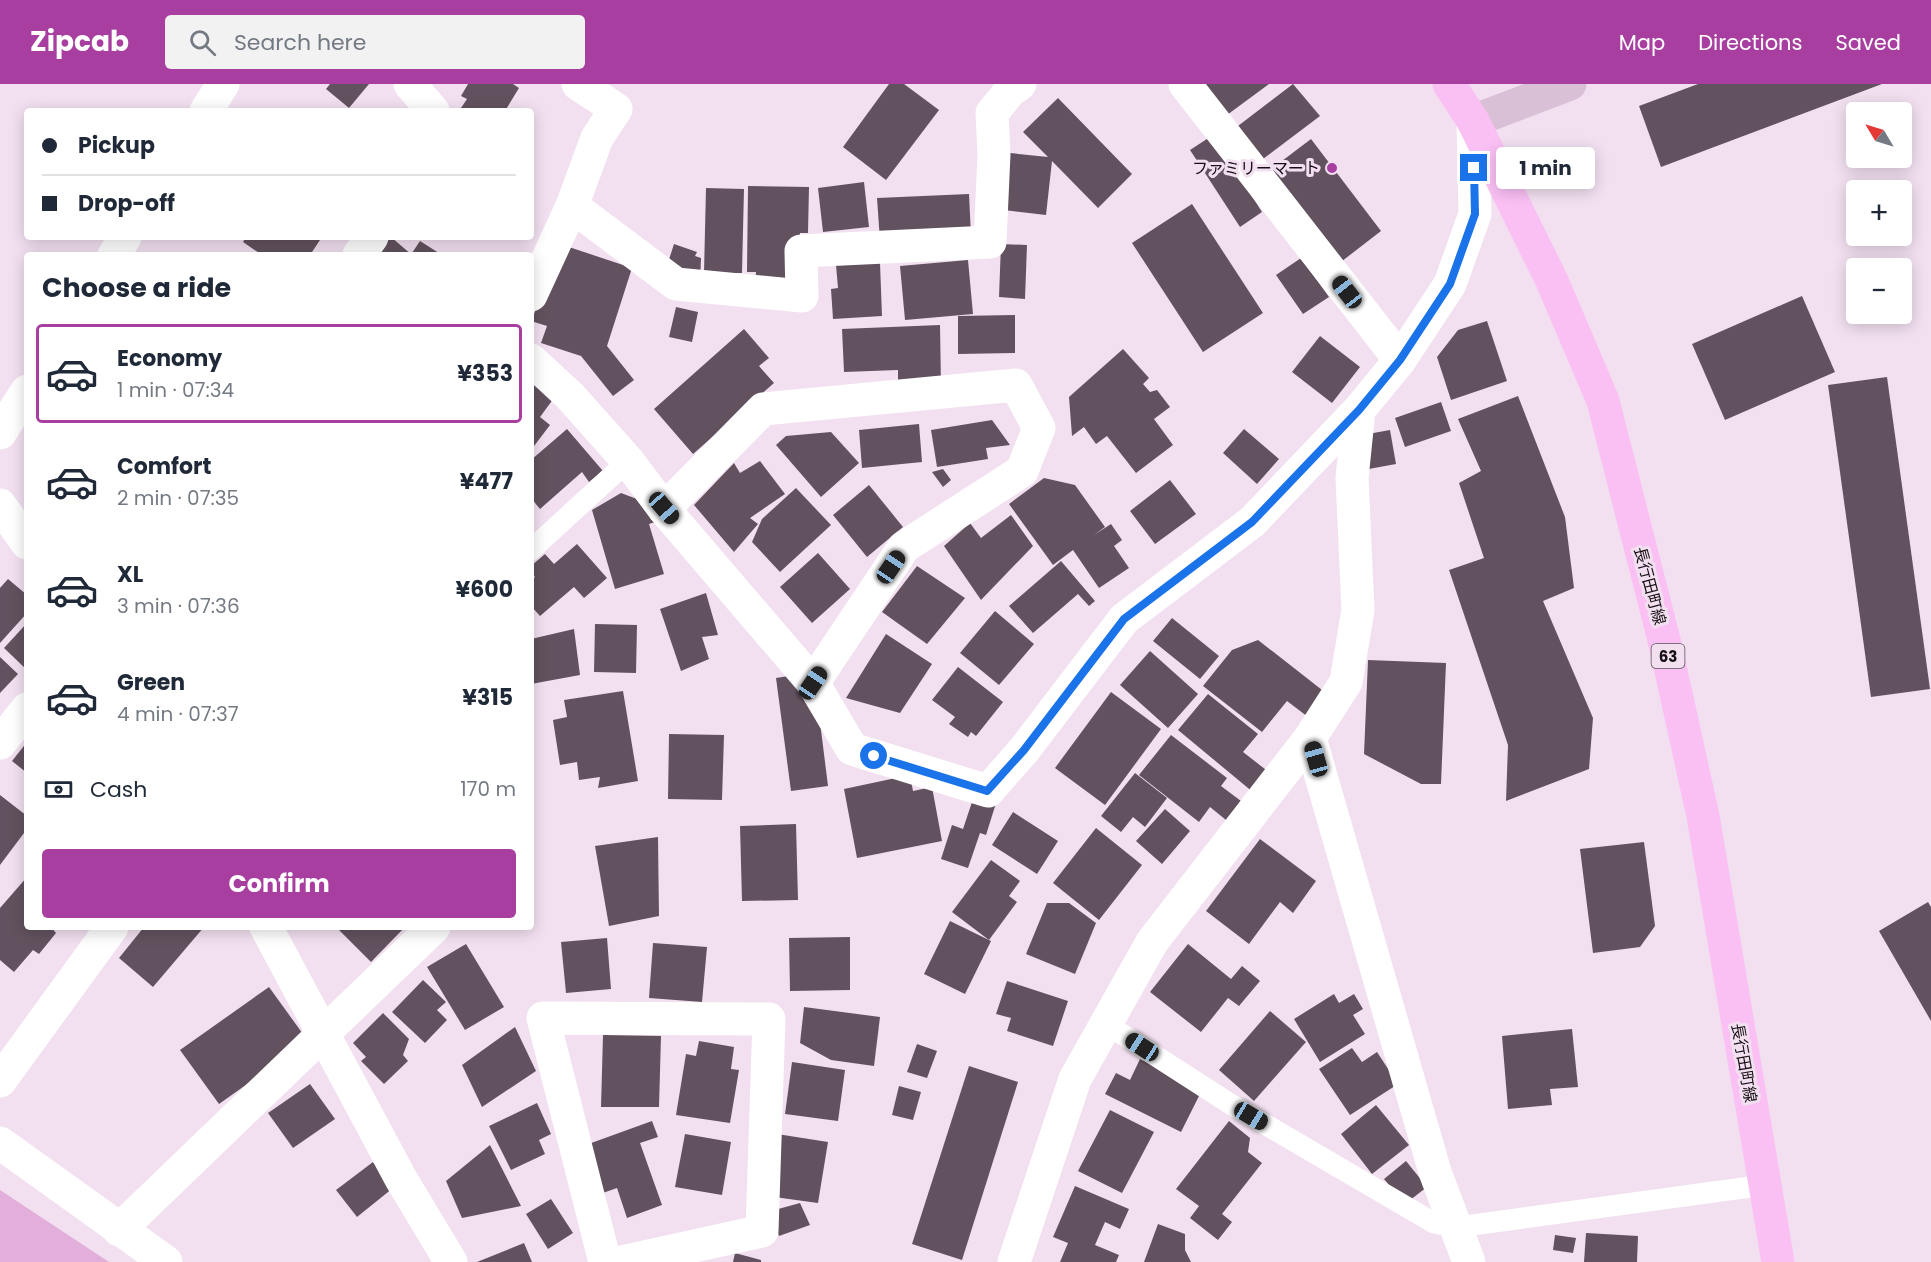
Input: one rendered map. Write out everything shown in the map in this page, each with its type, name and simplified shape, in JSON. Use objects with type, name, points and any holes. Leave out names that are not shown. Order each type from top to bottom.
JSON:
[{"type":"main road","name":"長行田町線","points":[[1449,84],[1473,122],[1552,281],[1603,401],[1665,644],[1703,816],[1778,1262]]},
{"type":"street","points":[[208,108],[223,84]]},
{"type":"street","points":[[410,84],[431,108]]},
{"type":"street","points":[[534,288],[572,206],[597,138],[616,109],[578,84]]},
{"type":"street","points":[[572,206],[676,284],[802,296],[801,251],[990,242],[994,154],[992,113],[1010,91],[1020,84]]},
{"type":"street","points":[[1185,84],[1400,360]]},
{"type":"street","points":[[534,363],[570,396],[627,461],[664,508],[813,683],[852,749],[987,791],[1024,750],[1124,619],[1252,522],[1359,410],[1400,360],[1450,284],[1475,214],[1473,122],[1570,84]]},
{"type":"street","points":[[664,508],[763,409],[1016,385],[1039,428],[1022,471],[904,547],[813,683]]},
{"type":"street","points":[[0,433],[24,396]]},
{"type":"street","points":[[1014,1262],[1075,1079],[1152,942],[1310,738],[1346,682],[1358,610],[1352,478],[1359,410]]},
{"type":"street","points":[[0,505],[24,539]]},
{"type":"street","points":[[0,744],[24,713]]},
{"type":"street","points":[[1310,738],[1435,1173],[1458,1227],[1469,1262]]},
{"type":"street","points":[[0,1081],[110,930]]},
{"type":"street","points":[[268,930],[401,1179],[451,1262]]},
{"type":"street","points":[[119,1230],[431,930]]},
{"type":"street","points":[[605,1262],[543,1018],[769,1019],[762,1231],[621,1262]]},
{"type":"street","points":[[0,1143],[166,1262]]},
{"type":"lane","points":[[534,547],[627,461]]},
{"type":"lane","points":[[1106,1024],[1232,1105],[1434,1223],[1458,1227],[1765,1185]]},
{"type":"shaded area","points":[[0,1190],[109,1262],[0,1262]]},
{"type":"building","points":[[330,84],[369,84],[349,108],[326,89]]},
{"type":"building","points":[[468,84],[513,84],[519,88],[507,108],[461,108],[467,99],[461,96]]},
{"type":"building","points":[[889,84],[904,84],[939,110],[886,180],[843,147]]},
{"type":"building","points":[[1204,84],[1269,84],[1227,115]]},
{"type":"building","points":[[1293,84],[1320,116],[1259,162],[1234,129]]},
{"type":"building","points":[[1698,84],[1882,84],[1661,167],[1639,106]]},
{"type":"building","points":[[1058,98],[1132,174],[1098,208],[1052,161],[1046,215],[1004,210],[1010,153],[1048,157],[1023,132]]},
{"type":"building","points":[[1213,135],[1262,212],[1240,227],[1190,150]]},
{"type":"building","points":[[1311,139],[1381,231],[1337,265],[1266,173]]},
{"type":"building","points":[[864,182],[869,227],[823,232],[818,188]]},
{"type":"building","points":[[748,186],[809,187],[808,233],[800,233],[799,288],[755,288],[756,272],[747,272]]},
{"type":"building","points":[[706,188],[744,189],[742,273],[704,273]]},
{"type":"building","points":[[969,194],[971,236],[880,241],[877,198]]},
{"type":"building","points":[[1192,204],[1263,313],[1203,352],[1132,243]]},
{"type":"building","points":[[244,240],[320,240],[312,252],[258,252],[243,242]]},
{"type":"building","points":[[384,240],[394,240],[408,252],[374,252]]},
{"type":"building","points":[[420,241],[437,252],[413,252]]},
{"type":"building","points":[[674,244],[697,252],[695,256],[701,258],[700,284],[665,272]]},
{"type":"building","points":[[1001,244],[1027,245],[1025,299],[999,297]]},
{"type":"building","points":[[563,245],[632,268],[607,346],[634,380],[613,396],[581,356],[541,343],[547,326],[534,322],[534,314]]},
{"type":"building","points":[[1301,258],[1329,297],[1303,314],[1276,275]]},
{"type":"building","points":[[968,260],[973,314],[905,320],[900,266]]},
{"type":"building","points":[[880,263],[882,316],[833,319],[831,289],[838,288],[836,265]]},
{"type":"building","points":[[1802,296],[1835,372],[1725,420],[1692,344]]},
{"type":"building","points":[[676,307],[698,312],[692,342],[669,337]]},
{"type":"building","points":[[1015,315],[1015,353],[958,354],[958,316]]},
{"type":"building","points":[[1487,321],[1507,381],[1451,400],[1437,357],[1458,330]]},
{"type":"building","points":[[940,325],[941,387],[898,389],[898,370],[844,372],[842,329]]},
{"type":"building","points":[[744,329],[769,358],[759,366],[774,383],[693,454],[654,409]]},
{"type":"building","points":[[1320,336],[1360,367],[1332,403],[1292,372]]},
{"type":"building","points":[[1123,349],[1149,378],[1143,384],[1150,392],[1157,390],[1170,407],[1154,419],[1173,445],[1136,473],[1107,436],[1096,444],[1084,427],[1072,436],[1069,397]]},
{"type":"building","points":[[1887,377],[1930,689],[1871,697],[1828,385]]},
{"type":"building","points":[[534,383],[554,398],[540,417],[550,425],[534,446]]},
{"type":"building","points":[[1518,396],[1565,517],[1574,588],[1543,601],[1593,718],[1589,769],[1506,801],[1508,745],[1449,570],[1484,558],[1459,483],[1481,471],[1458,419]]},
{"type":"building","points":[[1441,402],[1451,431],[1405,447],[1395,418]]},
{"type":"building","points":[[992,420],[1010,445],[986,448],[988,459],[937,467],[931,430]]},
{"type":"building","points":[[919,424],[922,462],[862,468],[859,430]]},
{"type":"building","points":[[567,429],[603,471],[589,482],[582,472],[540,509],[534,502],[534,457]]},
{"type":"building","points":[[1244,429],[1279,459],[1257,484],[1223,453]]},
{"type":"building","points":[[1390,430],[1396,464],[1358,471],[1368,434]]},
{"type":"building","points":[[831,432],[859,463],[821,497],[776,445],[786,436]]},
{"type":"building","points":[[760,461],[785,494],[750,518],[758,524],[734,552],[694,505],[734,463],[740,473]]},
{"type":"building","points":[[943,469],[951,480],[943,487],[932,472]]},
{"type":"building","points":[[1044,478],[1075,485],[1105,527],[1094,535],[1111,524],[1122,540],[1114,546],[1129,568],[1099,588],[1073,550],[1053,565],[1009,504]]},
{"type":"building","points":[[1170,480],[1196,514],[1155,544],[1130,511]]},
{"type":"building","points":[[869,485],[903,527],[867,557],[833,515]]},
{"type":"building","points":[[796,488],[831,525],[780,572],[752,542],[762,519]]},
{"type":"building","points":[[621,493],[653,505],[658,521],[649,524],[664,574],[615,589],[592,510]]},
{"type":"building","points":[[1011,515],[1033,546],[981,600],[944,546],[970,523],[981,538]]},
{"type":"building","points":[[577,544],[607,578],[584,598],[574,587],[540,616],[534,609],[534,563],[545,554],[554,564]]},
{"type":"building","points":[[818,553],[850,589],[812,623],[780,587]]},
{"type":"building","points":[[1061,561],[1095,601],[1089,606],[1078,594],[1033,633],[1009,606]]},
{"type":"building","points":[[917,566],[965,598],[927,644],[882,612]]},
{"type":"building","points":[[8,579],[24,592],[24,616],[0,643],[0,588]]},
{"type":"building","points":[[706,593],[718,635],[702,637],[709,659],[681,671],[660,609]]},
{"type":"building","points":[[995,611],[1034,644],[999,685],[960,653]]},
{"type":"building","points":[[1172,618],[1219,656],[1200,679],[1153,641]]},
{"type":"building","points":[[595,624],[637,625],[636,673],[594,672]]},
{"type":"building","points":[[24,626],[24,667],[4,648]]},
{"type":"building","points":[[574,629],[580,675],[534,683],[534,638]]},
{"type":"building","points":[[886,634],[932,664],[900,713],[846,698]]},
{"type":"building","points":[[1258,640],[1331,697],[1312,720],[1287,701],[1262,732],[1203,686],[1232,650]]},
{"type":"building","points":[[1150,651],[1198,694],[1168,728],[1120,685]]},
{"type":"building","points":[[0,657],[18,674],[0,693]]},
{"type":"building","points":[[1368,660],[1446,663],[1441,784],[1421,784],[1364,754]]},
{"type":"building","points":[[958,667],[1003,702],[976,736],[971,732],[968,737],[949,724],[955,717],[932,700]]},
{"type":"building","points":[[795,675],[818,706],[828,786],[791,791],[776,678]]},
{"type":"building","points":[[623,691],[638,781],[598,788],[600,777],[579,780],[577,762],[560,765],[553,720],[567,717],[564,700]]},
{"type":"building","points":[[1111,692],[1161,729],[1105,805],[1055,768]]},
{"type":"building","points":[[1208,694],[1258,734],[1243,752],[1270,773],[1254,793],[1178,730]]},
{"type":"building","points":[[669,734],[724,735],[722,800],[668,799]]},
{"type":"building","points":[[1171,735],[1227,778],[1221,786],[1241,801],[1226,820],[1210,807],[1199,822],[1139,775]]},
{"type":"building","points":[[24,746],[24,771],[12,761]]},
{"type":"building","points":[[1135,773],[1167,798],[1145,827],[1133,817],[1121,832],[1101,816]]},
{"type":"building","points":[[910,775],[913,791],[932,787],[942,841],[857,858],[844,789]]},
{"type":"building","points":[[975,793],[997,800],[986,835],[980,833],[968,868],[941,859],[952,825],[963,829]]},
{"type":"building","points":[[0,795],[24,814],[24,833],[0,865]]},
{"type":"building","points":[[1165,809],[1190,831],[1162,864],[1136,841]]},
{"type":"building","points":[[1013,812],[1058,841],[1037,874],[992,845]]},
{"type":"building","points":[[796,824],[798,900],[742,901],[740,826]]},
{"type":"building","points":[[1096,828],[1142,865],[1099,920],[1053,883]]},
{"type":"building","points":[[658,837],[659,916],[609,926],[595,846]]},
{"type":"building","points":[[1260,839],[1316,881],[1293,913],[1280,902],[1249,944],[1206,911]]},
{"type":"building","points":[[1644,842],[1655,926],[1640,947],[1593,953],[1580,849]]},
{"type":"building","points":[[991,860],[1020,881],[1009,896],[1017,902],[989,940],[952,912]]},
{"type":"building","points":[[24,880],[24,930],[54,930],[56,933],[39,954],[33,950],[14,972],[0,960],[0,908]]},
{"type":"building","points":[[1928,902],[1931,907],[1931,1021],[1879,931]]},
{"type":"building","points":[[1047,903],[1069,903],[1096,923],[1075,974],[1026,954]]},
{"type":"building","points":[[950,921],[991,941],[965,994],[924,974]]},
{"type":"building","points":[[142,930],[201,930],[153,987],[119,958]]},
{"type":"building","points":[[339,930],[402,930],[371,962]]},
{"type":"building","points":[[850,937],[850,990],[790,991],[789,938]]},
{"type":"building","points":[[607,938],[611,989],[566,993],[561,942]]},
{"type":"building","points":[[653,943],[707,947],[702,1002],[649,998]]},
{"type":"building","points":[[466,944],[504,1007],[465,1030],[427,967]]},
{"type":"building","points":[[1188,944],[1231,979],[1242,966],[1260,981],[1239,1006],[1228,998],[1201,1032],[1150,992]]},
{"type":"building","points":[[423,980],[446,1002],[437,1010],[447,1020],[425,1043],[392,1012]]},
{"type":"building","points":[[1007,981],[1068,1001],[1053,1046],[1007,1031],[1011,1018],[996,1014]]},
{"type":"building","points":[[269,987],[308,1041],[219,1104],[180,1050]]},
{"type":"building","points":[[1334,994],[1339,1003],[1354,994],[1363,1009],[1353,1015],[1365,1034],[1320,1062],[1294,1019]]},
{"type":"building","points":[[804,1007],[880,1017],[874,1066],[831,1060],[800,1043]]},
{"type":"building","points":[[1270,1011],[1306,1042],[1254,1101],[1219,1070]]},
{"type":"building","points":[[383,1013],[409,1039],[403,1055],[408,1061],[384,1084],[361,1061],[366,1057],[353,1043]]},
{"type":"building","points":[[515,1027],[536,1071],[482,1107],[462,1065]]},
{"type":"building","points":[[1572,1029],[1578,1087],[1550,1089],[1552,1105],[1508,1109],[1502,1036]]},
{"type":"building","points":[[603,1035],[661,1036],[659,1107],[601,1107]]},
{"type":"building","points":[[699,1041],[734,1047],[731,1069],[739,1070],[730,1123],[676,1115],[686,1054],[696,1056]]},
{"type":"building","points":[[917,1044],[937,1051],[927,1078],[907,1072]]},
{"type":"building","points":[[1352,1048],[1362,1062],[1377,1052],[1398,1084],[1350,1115],[1319,1069]]},
{"type":"building","points":[[1140,1059],[1202,1090],[1181,1132],[1105,1094],[1116,1073],[1130,1080]]},
{"type":"building","points":[[792,1062],[845,1070],[838,1121],[785,1114]]},
{"type":"building","points":[[969,1066],[1018,1082],[962,1260],[912,1244]]},
{"type":"building","points":[[310,1084],[335,1119],[293,1148],[268,1113]]},
{"type":"building","points":[[899,1086],[921,1092],[913,1120],[892,1115]]},
{"type":"building","points":[[537,1103],[551,1134],[539,1140],[545,1154],[511,1170],[489,1126]]},
{"type":"building","points":[[1376,1105],[1409,1145],[1372,1174],[1341,1134]]},
{"type":"building","points":[[1110,1110],[1154,1132],[1122,1193],[1078,1171]]},
{"type":"building","points":[[652,1121],[658,1137],[640,1143],[662,1205],[627,1218],[617,1188],[600,1194],[583,1146]]},
{"type":"building","points":[[1229,1121],[1250,1138],[1248,1152],[1262,1163],[1222,1214],[1232,1222],[1218,1240],[1190,1218],[1199,1206],[1176,1189]]},
{"type":"building","points":[[685,1134],[731,1142],[722,1195],[675,1187]]},
{"type":"building","points":[[777,1134],[828,1142],[818,1203],[767,1196]]},
{"type":"building","points":[[490,1145],[521,1206],[462,1218],[446,1181]]},
{"type":"building","points":[[1406,1161],[1427,1187],[1405,1204],[1384,1179]]},
{"type":"building","points":[[373,1162],[393,1188],[357,1217],[336,1190]]},
{"type":"building","points":[[1075,1186],[1129,1209],[1120,1229],[1105,1222],[1095,1245],[1119,1255],[1116,1262],[1060,1262],[1068,1243],[1053,1237]]},
{"type":"building","points":[[551,1199],[573,1233],[548,1249],[526,1214]]},
{"type":"building","points":[[800,1203],[810,1225],[779,1236],[771,1211]]},
{"type":"building","points":[[1158,1224],[1185,1234],[1185,1250],[1191,1262],[1144,1262]]},
{"type":"building","points":[[1586,1233],[1638,1236],[1637,1262],[1584,1262]]},
{"type":"building","points":[[1555,1235],[1576,1238],[1573,1253],[1553,1250]]},
{"type":"building","points":[[524,1243],[532,1262],[477,1262]]},
{"type":"building","points":[[735,1253],[761,1260],[761,1262],[733,1262]]},
{"type":"place","name":"ファミリーマート","points":[[1332,168]]},
{"type":"route","points":[[874,756],[987,791],[1024,750],[1124,619],[1252,522],[1359,410],[1400,360],[1450,284],[1475,214],[1474,168]]}]
